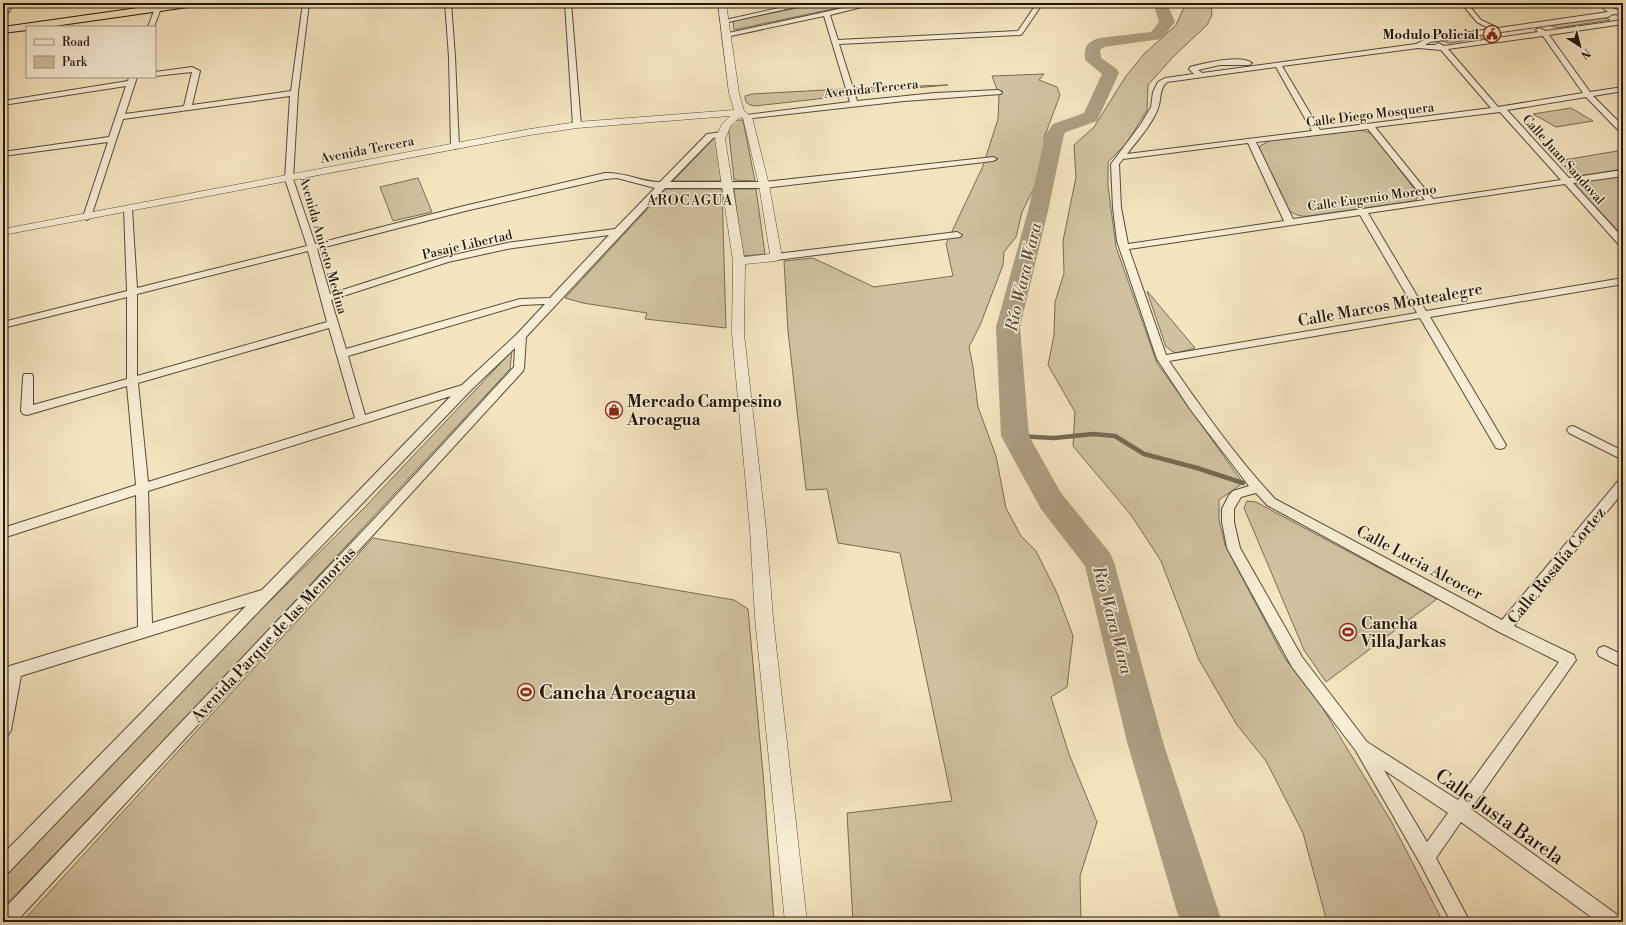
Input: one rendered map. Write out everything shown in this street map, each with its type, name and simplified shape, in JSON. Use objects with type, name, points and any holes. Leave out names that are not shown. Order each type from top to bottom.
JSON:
[{"type":"highway","points":[[3,26],[163,4],[195,3]]},
{"type":"highway","points":[[28,26],[163,4]]},
{"type":"highway","points":[[3,30],[26,26]]},
{"type":"street","points":[[3,17],[11,3]]},
{"type":"street","name":"Avenida Aniceto Medina","points":[[306,3],[294,93],[289,179],[312,248],[362,420]]},
{"type":"street","points":[[448,3],[452,57],[455,147]]},
{"type":"street","points":[[568,3],[578,125]]},
{"type":"street","points":[[722,3],[734,93],[745,111],[764,185],[776,257]]},
{"type":"street","points":[[724,21],[810,3]]},
{"type":"street","points":[[726,35],[872,3]]},
{"type":"street","points":[[835,42],[1020,33],[1040,3]]},
{"type":"street","points":[[1464,3],[1479,21],[1512,38]]},
{"type":"street","points":[[1600,3],[1614,19],[1623,21]]},
{"type":"street","points":[[152,26],[163,4]]},
{"type":"street","points":[[826,13],[853,100]]},
{"type":"street","points":[[1418,46],[1428,40],[1610,13],[1622,13]]},
{"type":"street","points":[[1120,157],[1145,124],[1155,107],[1157,92],[1162,82],[1165,80],[1418,46],[1443,48],[1623,21]]},
{"type":"street","points":[[1530,26],[1544,33],[1588,95],[1623,130]]},
{"type":"street","name":"Calle Juan Sandoval","points":[[1428,40],[1443,48],[1623,244]]},
{"type":"street","points":[[1278,65],[1317,132]]},
{"type":"street","points":[[156,74],[192,69],[196,70],[187,108]]},
{"type":"street","points":[[3,103],[132,80],[87,217]]},
{"type":"street","name":"Avenida Tercera","points":[[745,111],[968,89],[998,92]]},
{"type":"street","name":"Calle Diego Mosquera","points":[[1120,157],[1499,110],[1623,90]]},
{"type":"street","points":[[121,117],[294,93]]},
{"type":"street","name":"Avenida Tercera","points":[[3,232],[578,125],[853,100]]},
{"type":"street","points":[[745,111],[727,124],[720,139],[739,261],[738,334],[758,529],[764,611],[796,922]]},
{"type":"street","points":[[1371,127],[1431,202]]},
{"type":"street","name":"Avenida Parque de las Memorias","points":[[3,866],[467,387],[521,336],[618,231],[710,136],[722,134]]},
{"type":"street","points":[[3,154],[113,139]]},
{"type":"street","points":[[1251,141],[1290,223]]},
{"type":"street","name":"Calle Lucia Alcocer","points":[[1120,157],[1115,164],[1115,187],[1124,247],[1162,359],[1194,406],[1258,488],[1271,502],[1504,628],[1569,660],[1460,811]]},
{"type":"street","points":[[3,325],[464,209],[605,176],[617,175],[651,185],[764,185],[993,159]]},
{"type":"street","name":"Calle Eugenio Moreno","points":[[1124,247],[1623,173]]},
{"type":"street","points":[[128,209],[132,293],[132,381],[142,488],[145,631]]},
{"type":"street","points":[[1363,212],[1500,445]]},
{"type":"street","name":"Pasaje Libertad","points":[[326,298],[445,260],[507,246],[618,231]]},
{"type":"street","points":[[739,261],[957,235]]},
{"type":"street","name":"Calle Marcos Montealegre","points":[[1162,359],[1623,281]]},
{"type":"street","points":[[342,354],[520,302],[554,301]]},
{"type":"street","points":[[28,377],[27,411],[333,324]]},
{"type":"street","name":"Avenida Parque de las Memorias","points":[[4,922],[380,520],[519,368],[521,336]]},
{"type":"street","points":[[3,533],[142,488],[467,387]]},
{"type":"street","points":[[36,418],[49,404]]},
{"type":"street","points":[[1573,430],[1623,456]]},
{"type":"street","name":"Calle Rosalía Cortez","points":[[1504,628],[1623,484]]},
{"type":"street","points":[[1258,488],[1237,494],[1233,498],[1228,509],[1228,522],[1234,548],[1297,662],[1362,746],[1426,857],[1461,922]]},
{"type":"street","points":[[3,730],[8,673],[267,594]]},
{"type":"street","points":[[1604,652],[1623,662]]},
{"type":"street","name":"Calle Justa Barela","points":[[1362,746],[1460,811],[1613,922]]},
{"type":"street","points":[[1426,857],[1460,811]]},
{"type":"green space","points":[[821,3],[861,3],[734,30],[733,21]]},
{"type":"green space","points":[[1186,3],[1211,3],[1212,15],[1207,25],[1174,56],[1148,85],[1147,110],[1126,144],[1108,162],[1108,186],[1116,247],[1157,363],[1243,483],[1219,500],[1219,520],[1225,545],[1284,657],[1322,707],[1391,821],[1443,922],[1327,922],[1303,833],[1266,761],[1237,725],[1199,660],[1161,561],[1131,515],[1073,446],[1075,412],[1048,365],[1054,335],[1055,302],[1064,273],[1063,241],[1076,177],[1074,145],[1094,127],[1126,76],[1144,54],[1176,25]]},
{"type":"green space","points":[[1605,17],[1610,20],[1557,28],[1549,25]]},
{"type":"green space","points":[[1497,32],[1502,35],[1449,43],[1441,41]]},
{"type":"green space","points":[[1044,74],[1039,80],[1057,87],[1060,95],[1044,138],[1046,160],[1022,212],[1016,237],[1004,252],[1003,265],[981,323],[969,347],[978,407],[996,456],[1006,508],[1021,536],[1036,551],[1057,593],[1073,636],[1067,687],[1051,697],[1069,754],[1097,822],[1080,876],[1081,922],[853,922],[847,813],[952,801],[900,553],[838,543],[827,489],[806,490],[788,331],[784,261],[813,258],[874,287],[953,276],[946,244],[983,166],[998,119],[999,95],[992,76]]},
{"type":"green space","points":[[948,85],[857,93],[856,88]]},
{"type":"green space","points":[[843,89],[846,95],[844,96],[755,106],[747,103],[745,98],[745,96],[752,94]]},
{"type":"green space","points":[[1571,108],[1593,121],[1556,127],[1533,114]]},
{"type":"green space","points":[[732,120],[743,120],[755,181],[734,180],[728,124]]},
{"type":"green space","points":[[1361,130],[1373,134],[1418,194],[1417,199],[1413,201],[1310,216],[1297,215],[1289,210],[1259,149],[1260,146],[1271,140]]},
{"type":"green space","points":[[718,134],[722,181],[673,181]]},
{"type":"green space","points":[[1623,150],[1623,169],[1580,176],[1568,172],[1558,161]]},
{"type":"green space","points":[[1623,176],[1623,236],[1576,186],[1579,182]]},
{"type":"green space","points":[[418,178],[432,212],[393,221],[380,187]]},
{"type":"green space","points":[[666,189],[722,189],[726,328],[645,319],[647,313],[583,303],[565,298]]},
{"type":"green space","points":[[734,189],[756,189],[765,254],[742,256]]},
{"type":"green space","points":[[1147,291],[1195,348],[1175,353],[1166,347]]},
{"type":"green space","points":[[512,351],[510,369],[231,670],[3,908],[3,878],[255,616],[365,507]]},
{"type":"green space","points":[[1247,501],[1256,502],[1437,599],[1326,682],[1304,650],[1244,508]]},
{"type":"green space","points":[[373,538],[734,600],[748,609],[764,785],[774,922],[22,922]]},
{"type":"waterway","name":"Río Wara Wara","points":[[1160,3],[1167,22],[1156,36],[1100,43],[1092,49],[1093,60],[1111,73],[1091,117],[1059,128],[1055,134],[1038,211],[1008,327],[1015,436],[1051,501],[1099,562],[1145,742],[1201,922]]},
{"type":"waterway","points":[[1015,436],[1054,438],[1093,434],[1115,436],[1144,454],[1197,468],[1243,483]]},
{"type":"place","name":"Modulo Policial","points":[[1492,34]]},
{"type":"place","name":"Mercado Campesino Arocagua","points":[[614,410]]},
{"type":"place","name":"Cancha Villa Jarkas","points":[[1348,632]]},
{"type":"place","name":"Cancha Arocagua","points":[[526,692]]},
{"type":"district","name":"AROCAGUA","points":[[690,200]]}]
